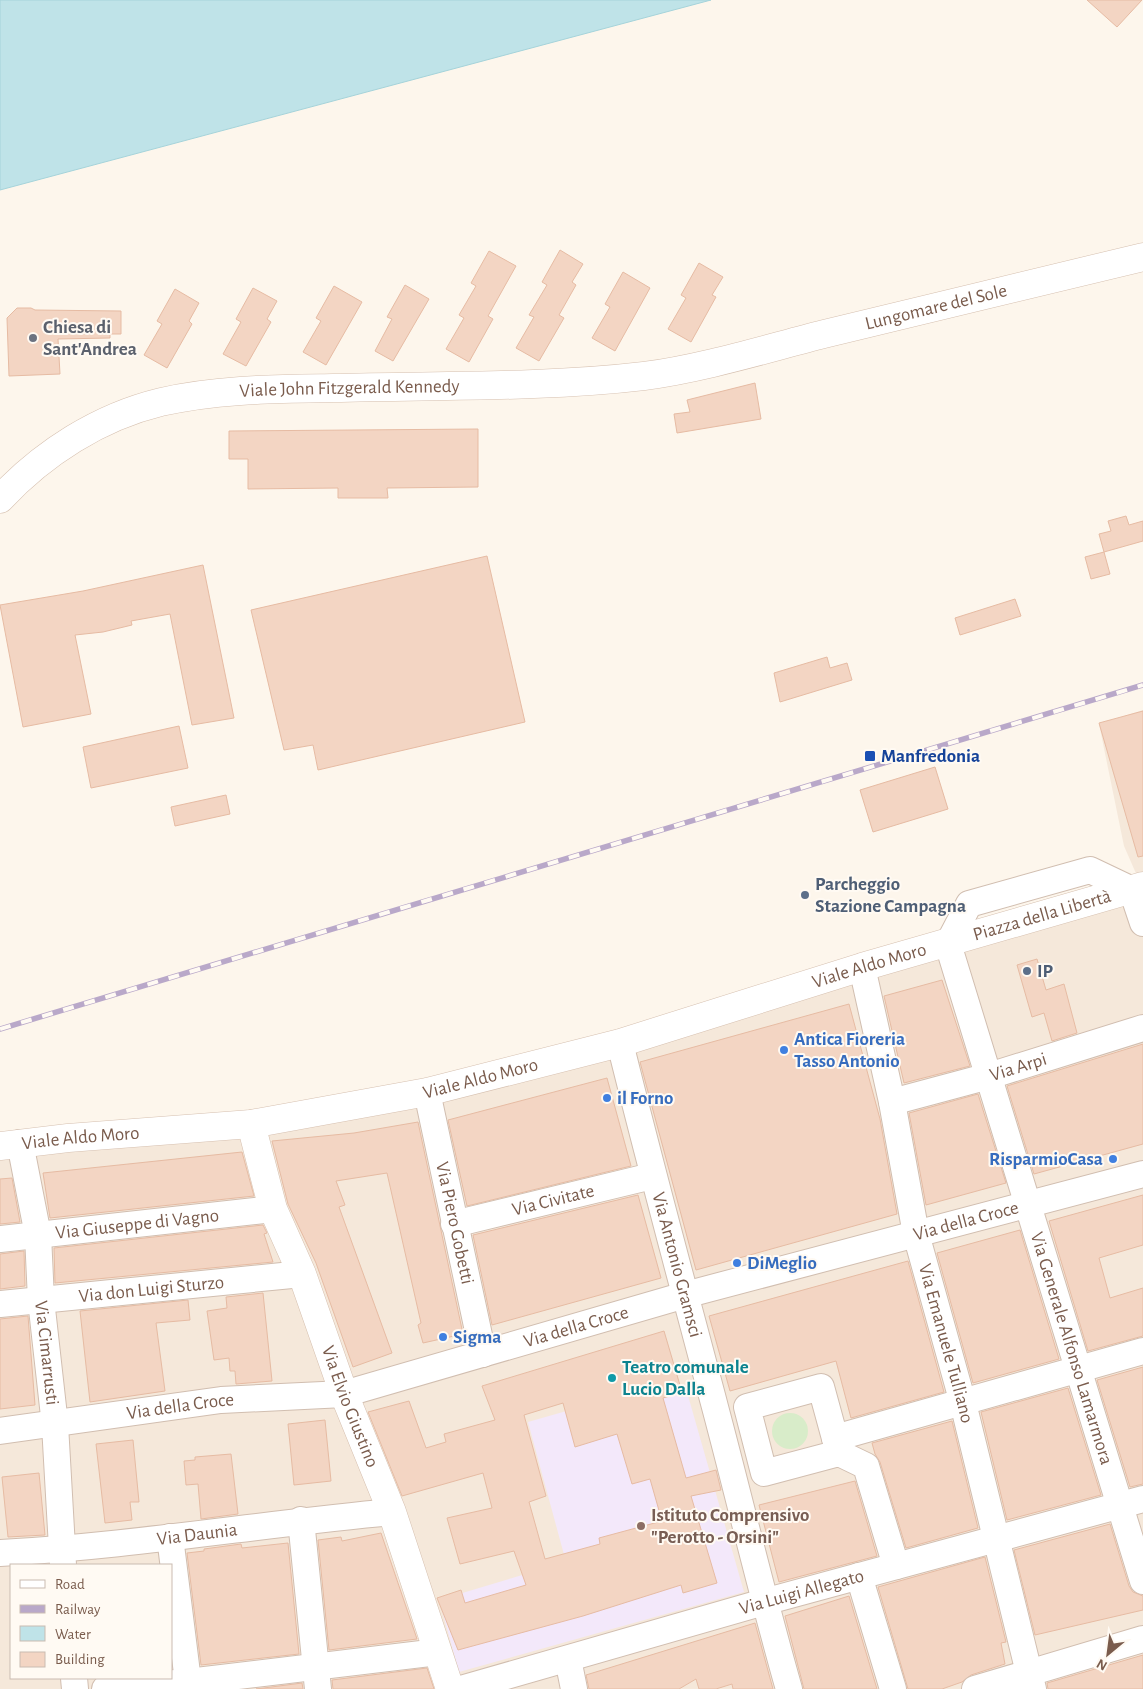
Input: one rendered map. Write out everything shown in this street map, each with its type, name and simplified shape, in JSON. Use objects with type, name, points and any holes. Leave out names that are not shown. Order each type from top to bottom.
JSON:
[{"type":"street","name":"Lungomare del Sole","points":[[728,358],[1143,257]]},
{"type":"street","name":"Viale John Fitzgerald Kennedy","points":[[0,500],[42,460],[77,436],[115,418],[160,402],[206,395],[277,389],[494,384],[643,376],[728,358]]},
{"type":"street","points":[[1137,888],[1143,923]]},
{"type":"street","name":"Piazza della Libertà","points":[[948,944],[1137,888]]},
{"type":"street","name":"Viale Aldo Moro","points":[[10,1144],[251,1124],[427,1092],[620,1044],[862,967],[948,944]]},
{"type":"street","name":"Via Generale Alfonso Lamarmora","points":[[948,944],[1079,1370],[1132,1503],[1143,1581]]},
{"type":"street","name":"Via Emanuele Tulliano","points":[[862,967],[892,1102],[916,1234],[963,1403],[1031,1681]]},
{"type":"street","name":"Via Arpi","points":[[892,1102],[989,1076],[1143,1028]]},
{"type":"street","name":"Via Antonio Gramsci","points":[[620,1044],[652,1176],[686,1295],[764,1602],[789,1689]]},
{"type":"street","name":"Via Piero Gobetti","points":[[427,1092],[483,1354]]},
{"type":"street","name":"Via Elvio Giustino","points":[[251,1124],[274,1209],[302,1274],[344,1394],[392,1512],[450,1689]]},
{"type":"street","name":"Via Cimarrusti","points":[[10,1144],[38,1235],[41,1300],[55,1425],[62,1558]]},
{"type":"street","name":"Via della Croce","points":[[0,1431],[55,1425],[221,1400],[344,1394],[686,1295],[1143,1174]]},
{"type":"street","name":"Via Civitate","points":[[454,1224],[652,1176]]},
{"type":"street","name":"Via Giuseppe di Vagno","points":[[0,1239],[274,1209]]},
{"type":"street","name":"Via don Luigi Sturzo","points":[[0,1304],[302,1274]]},
{"type":"street","points":[[896,1566],[866,1466],[837,1446],[963,1403],[1143,1351]]},
{"type":"street","name":"Via Luigi Allegato","points":[[461,1689],[764,1602],[1132,1503]]},
{"type":"street","name":"Via Daunia","points":[[0,1553],[62,1558],[170,1537],[301,1520],[392,1512]]},
{"type":"street","points":[[301,1520],[317,1678]]},
{"type":"street","points":[[170,1537],[188,1685]]},
{"type":"street","points":[[859,1576],[893,1689]]},
{"type":"street","points":[[975,1689],[1031,1681],[1143,1638]]},
{"type":"street","points":[[105,1689],[317,1678],[438,1652]]},
{"type":"street","points":[[568,1659],[574,1689]]},
{"type":"shaded area","points":[[1143,710],[1143,1689],[0,1689],[0,1145],[253,1117],[532,1057],[1138,878],[1124,846],[1099,724]]},
{"type":"shaded area","name":"Istituto Comprensivo \"Perotto - Orsini\"","points":[[661,1384],[665,1398],[687,1392],[744,1592],[459,1672],[439,1600],[566,1562],[528,1422]]},
{"type":"green space","points":[[790,1413],[797,1414],[803,1418],[807,1424],[807,1438],[803,1444],[797,1448],[790,1449],[783,1448],[777,1444],[773,1438],[772,1431],[773,1424],[777,1418],[783,1414]]},
{"type":"water","points":[[0,0],[711,0],[0,190]]},
{"type":"building","points":[[1087,0],[1142,0],[1117,27]]},
{"type":"building","points":[[560,250],[583,264],[572,282],[576,285],[559,315],[564,318],[539,361],[516,348],[534,317],[529,315],[547,285],[542,282]]},
{"type":"building","points":[[489,251],[516,266],[488,316],[493,319],[469,362],[446,349],[464,318],[459,315],[476,286],[471,283]]},
{"type":"building","points":[[699,263],[723,277],[712,295],[716,297],[691,342],[668,329],[686,298],[681,295]]},
{"type":"building","points":[[623,272],[650,288],[615,351],[592,338],[610,307],[605,304]]},
{"type":"building","points":[[405,285],[429,299],[393,361],[375,351],[392,319],[387,317]]},
{"type":"building","points":[[334,286],[362,302],[326,365],[303,352],[321,321],[316,318]]},
{"type":"building","points":[[253,288],[277,301],[267,319],[271,322],[246,366],[223,354],[241,322],[236,319]]},
{"type":"building","points":[[175,289],[199,303],[189,321],[192,324],[167,368],[144,355],[162,324],[157,321]]},
{"type":"building","points":[[17,308],[121,311],[121,334],[110,334],[110,338],[58,339],[60,374],[9,376],[7,318]]},
{"type":"building","points":[[755,383],[761,419],[677,433],[674,414],[690,412],[687,400]]},
{"type":"building","points":[[478,429],[478,487],[387,488],[388,498],[338,498],[338,488],[248,489],[248,459],[229,459],[229,431]]},
{"type":"building","points":[[1126,516],[1129,525],[1143,521],[1143,541],[1104,552],[1099,534],[1111,531],[1108,521]]},
{"type":"building","points":[[1104,552],[1110,574],[1091,579],[1085,557]]},
{"type":"building","points":[[487,556],[525,722],[318,770],[313,745],[284,750],[251,610]]},
{"type":"building","points":[[203,565],[234,718],[192,725],[170,614],[131,621],[132,625],[103,632],[75,635],[91,714],[23,727],[0,605],[83,591]]},
{"type":"building","points":[[1015,599],[1021,616],[960,635],[955,618]]},
{"type":"building","points":[[827,657],[830,668],[847,663],[852,680],[780,702],[774,673]]},
{"type":"building","points":[[1143,711],[1143,856],[1138,857],[1099,723]]},
{"type":"building","points":[[179,726],[188,768],[91,788],[83,747]]},
{"type":"building","points":[[935,767],[948,809],[873,832],[860,790]]},
{"type":"building","points":[[226,795],[230,814],[175,826],[171,807]]},
{"type":"building","points":[[1037,959],[1046,990],[1064,984],[1077,1033],[1052,1041],[1044,1013],[1032,1017],[1017,965]]},
{"type":"building","points":[[942,980],[970,1066],[904,1083],[884,996]]},
{"type":"building","points":[[849,1004],[880,1119],[897,1214],[696,1270],[640,1062]]},
{"type":"building","points":[[1143,1044],[1143,1144],[1034,1174],[1007,1086]]},
{"type":"building","points":[[607,1078],[631,1166],[467,1206],[448,1120]]},
{"type":"building","points":[[978,1094],[1006,1183],[926,1205],[909,1113]]},
{"type":"building","points":[[418,1122],[463,1334],[423,1343],[418,1325],[421,1323],[387,1173],[336,1181],[345,1205],[339,1207],[392,1353],[353,1367],[316,1263],[288,1204],[272,1141],[354,1133]]},
{"type":"building","points":[[242,1152],[254,1196],[50,1218],[43,1173]]},
{"type":"building","points":[[12,1178],[20,1222],[0,1224],[0,1179]]},
{"type":"building","points":[[638,1195],[661,1278],[492,1325],[473,1235]]},
{"type":"building","points":[[1143,1195],[1143,1245],[1099,1258],[1110,1298],[1143,1288],[1143,1336],[1088,1351],[1049,1221]]},
{"type":"building","points":[[263,1225],[267,1233],[264,1234],[273,1262],[55,1283],[54,1248]]},
{"type":"building","points":[[1020,1230],[1059,1359],[973,1383],[937,1253]]},
{"type":"building","points":[[24,1251],[25,1286],[0,1289],[0,1254]]},
{"type":"building","points":[[908,1261],[944,1392],[851,1418],[836,1361],[730,1391],[709,1316]]},
{"type":"building","points":[[263,1293],[272,1381],[236,1384],[235,1371],[230,1371],[229,1358],[214,1360],[207,1311],[227,1308],[226,1297]]},
{"type":"building","points":[[188,1300],[190,1320],[156,1323],[165,1391],[90,1402],[80,1311]]},
{"type":"building","points":[[28,1316],[35,1405],[0,1409],[0,1319]]},
{"type":"building","points":[[664,1331],[682,1392],[663,1398],[686,1478],[716,1470],[721,1490],[691,1496],[717,1583],[683,1593],[681,1585],[583,1616],[458,1650],[437,1598],[461,1590],[465,1603],[526,1585],[514,1551],[460,1564],[447,1518],[492,1508],[483,1473],[402,1496],[368,1412],[409,1401],[426,1448],[446,1442],[444,1434],[495,1420],[482,1386]],"holes":[[[563,1403],[575,1447],[617,1434],[632,1484],[650,1479],[662,1521],[599,1538],[600,1544],[545,1559],[529,1502],[546,1496],[524,1415]]]},
{"type":"building","points":[[1143,1367],[1143,1484],[1130,1487],[1097,1380]]},
{"type":"building","points":[[1068,1388],[1101,1495],[1007,1520],[981,1412]]},
{"type":"building","points":[[325,1420],[331,1481],[294,1485],[288,1424]]},
{"type":"building","points":[[952,1421],[978,1528],[906,1548],[880,1462],[875,1454],[872,1443]]},
{"type":"building","points":[[133,1440],[139,1502],[130,1502],[132,1520],[105,1523],[96,1444]]},
{"type":"building","points":[[231,1454],[238,1514],[201,1519],[198,1484],[186,1485],[184,1461],[195,1460],[195,1457]]},
{"type":"building","points":[[39,1473],[45,1535],[8,1537],[2,1477]]},
{"type":"building","points":[[855,1481],[877,1556],[779,1582],[759,1505]]},
{"type":"building","points":[[1110,1524],[1129,1586],[1133,1592],[1143,1596],[1143,1610],[1035,1635],[1014,1550]]},
{"type":"building","points":[[381,1533],[417,1639],[329,1650],[318,1540],[341,1537],[342,1541]]},
{"type":"building","points":[[288,1543],[299,1654],[201,1665],[187,1553],[241,1544],[242,1548]]},
{"type":"building","points":[[985,1557],[1006,1642],[1001,1643],[1005,1664],[971,1675],[962,1682],[942,1689],[908,1689],[878,1587]]},
{"type":"building","points":[[849,1596],[877,1689],[804,1689],[785,1616]]},
{"type":"building","points":[[755,1623],[773,1689],[733,1689],[732,1684],[716,1689],[699,1689],[696,1679],[679,1689],[589,1689],[586,1675]]},
{"type":"building","points":[[1143,1655],[1143,1689],[1048,1689],[1047,1683]]},
{"type":"building","points":[[427,1668],[434,1689],[333,1689],[332,1680]]},
{"type":"building","points":[[302,1683],[303,1689],[256,1689]]},
{"type":"railway","points":[[0,1029],[1143,685]]},
{"type":"place","name":"Chiesa di Sant'Andrea","points":[[33,338]]},
{"type":"place","name":"Manfredonia","points":[[870,756]]},
{"type":"place","name":"Parcheggio Stazione Campagna","points":[[805,895]]},
{"type":"place","name":"IP","points":[[1027,971]]},
{"type":"place","name":"Antica Fioreria Tasso Antonio","points":[[784,1050]]},
{"type":"place","name":"il Forno","points":[[607,1098]]},
{"type":"place","name":"RisparmioCasa","points":[[1113,1159]]},
{"type":"place","name":"DiMeglio","points":[[737,1263]]},
{"type":"place","name":"Sigma","points":[[443,1337]]},
{"type":"place","name":"Teatro comunale Lucio Dalla","points":[[612,1378]]},
{"type":"place","name":"Istituto Comprensivo \"Perotto - Orsini\"","points":[[641,1526]]}]
